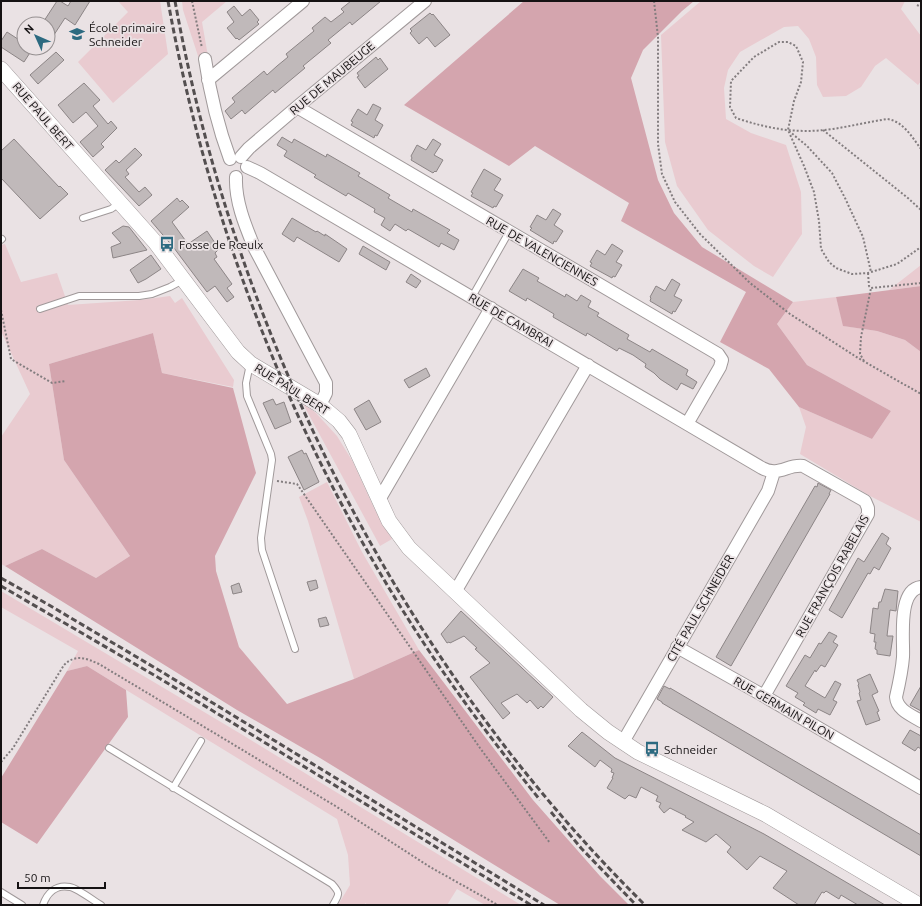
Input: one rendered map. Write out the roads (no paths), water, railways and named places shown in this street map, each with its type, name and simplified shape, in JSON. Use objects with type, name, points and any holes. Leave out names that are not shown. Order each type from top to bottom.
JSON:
[{"type":"street","points":[[208,80],[303,1]]},
{"type":"street","name":"RUE DE MAUBEUGE","points":[[236,177],[244,174],[239,161],[246,150],[425,1]]},
{"type":"street","points":[[205,59],[208,80],[223,140],[239,161],[227,164],[227,170],[231,175],[236,177],[236,188],[239,201],[254,247],[326,383],[326,393],[320,405]]},
{"type":"street","name":"RUE PAUL BERT","points":[[1,69],[41,112],[85,165],[154,242],[232,345],[251,364],[320,405],[339,421],[349,434],[389,521],[403,541],[418,557],[581,710],[623,742],[649,757],[765,814],[918,905]]},
{"type":"street","name":"RUE PAUL BERT","points":[[1,82],[37,120],[85,165]]},
{"type":"street","name":"RUE DE VALENCIENNES","points":[[297,107],[718,354],[722,360],[720,367],[687,424]]},
{"type":"street","name":"RUE DE CAMBRAI","points":[[239,161],[762,468],[774,472]]},
{"type":"street","points":[[379,500],[491,308]]},
{"type":"street","points":[[455,592],[588,365]]},
{"type":"street","name":"RUE FRANÇOIS RABELAIS","points":[[764,696],[869,511],[867,504],[861,499],[803,466],[793,466],[774,472]]},
{"type":"street","name":"CITÉ PAUL SCHNEIDER","points":[[623,742],[677,646],[768,491],[774,472]]},
{"type":"street","points":[[921,587],[916,588],[911,592],[904,613],[903,655],[896,697],[901,709],[921,721]]},
{"type":"street","name":"RUE GERMAIN PILON","points":[[677,646],[921,788]]},
{"type":"lane","points":[[83,218],[111,209],[120,203]]},
{"type":"lane","points":[[472,297],[509,232]]},
{"type":"lane","points":[[40,309],[79,296],[139,296],[152,294],[183,280]]},
{"type":"lane","points":[[251,364],[246,376],[246,389],[249,403],[271,454],[272,466],[262,532],[262,550],[295,649]]},
{"type":"lane","points":[[173,788],[201,741]]},
{"type":"lane","points":[[109,748],[332,884],[339,891],[339,895],[333,905]]},
{"type":"lane","points":[[43,905],[46,896],[52,890],[62,887],[71,887],[101,905]]},
{"type":"lane","points":[[1,892],[22,905]]},
{"type":"railway","points":[[168,1],[186,88],[209,174],[236,259],[267,343],[302,425],[342,505],[385,582],[458,694],[540,800]]},
{"type":"railway","points":[[175,1],[202,126],[240,250],[286,371],[341,489],[405,602],[477,710],[557,811],[645,905]]},
{"type":"railway","points":[[1,578],[162,672],[544,905]]},
{"type":"railway","points":[[1,586],[159,678],[531,905]]},
{"type":"railway","points":[[551,812],[581,848],[636,905]]},
{"type":"place","name":"École primaire Schneider","points":[[77,34]]},
{"type":"place","name":"Fosse de Rœulx","points":[[167,244]]},
{"type":"place","name":"Schneider","points":[[652,749]]}]
